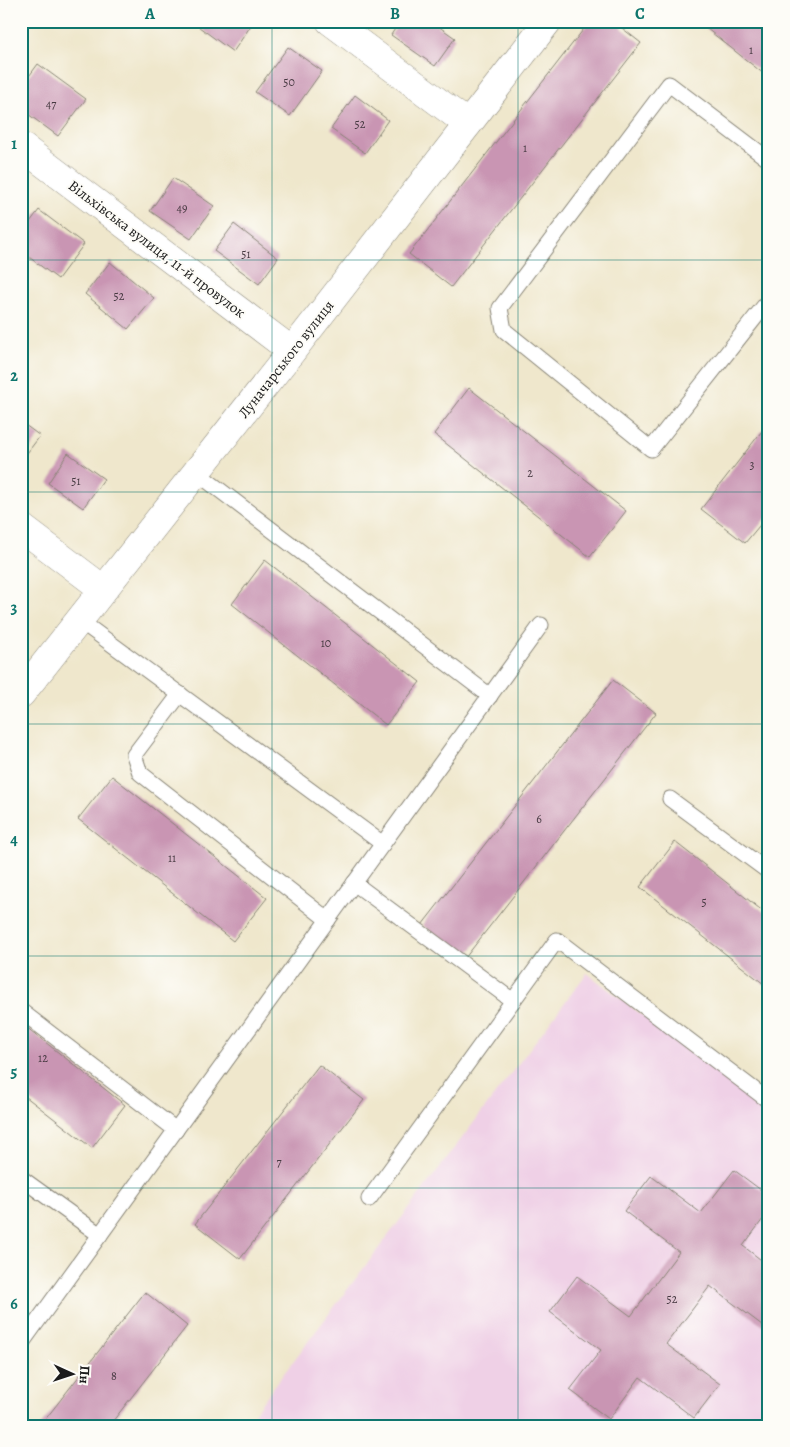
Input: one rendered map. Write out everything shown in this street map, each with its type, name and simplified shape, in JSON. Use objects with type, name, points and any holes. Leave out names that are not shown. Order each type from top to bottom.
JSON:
[{"type":"street","points":[[330,21],[468,124]]},
{"type":"street","name":"Луначарського вулиця","points":[[21,694],[292,352],[548,21]]},
{"type":"street","name":"Вільхівська вулиця, 11-й провулок","points":[[21,146],[292,352]]},
{"type":"street","points":[[21,527],[103,589]]},
{"type":"lane","points":[[769,160],[669,84],[500,308],[504,330],[651,450],[769,300]]},
{"type":"lane","points":[[196,472],[490,696]]},
{"type":"lane","points":[[79,620],[383,844]]},
{"type":"lane","points":[[21,1344],[541,625]]},
{"type":"lane","points":[[180,694],[134,754],[140,773],[328,920]]},
{"type":"lane","points":[[670,798],[769,872]]},
{"type":"lane","points":[[354,883],[513,1001]]},
{"type":"lane","points":[[370,1199],[557,940],[769,1101]]},
{"type":"lane","points":[[21,1011],[176,1130]]},
{"type":"lane","points":[[21,1178],[100,1235]]},
{"type":"shaded area","points":[[587,973],[769,1112],[769,1426],[271,1426],[254,1413]]},
{"type":"building","points":[[191,21],[254,21],[233,52]]},
{"type":"building","points":[[400,21],[431,21],[455,38],[435,66],[391,35]]},
{"type":"building","points":[[590,21],[613,21],[641,43],[451,287],[409,254]]},
{"type":"building","points":[[697,21],[769,21],[769,78]]},
{"type":"building","points":[[288,47],[322,71],[290,116],[255,92]]},
{"type":"building","points":[[38,64],[86,99],[58,136],[21,109],[21,87]]},
{"type":"building","points":[[355,95],[388,120],[365,153],[331,129]]},
{"type":"building","points":[[173,178],[214,206],[191,239],[150,211]]},
{"type":"building","points":[[39,210],[84,244],[58,279],[21,251],[21,234]]},
{"type":"building","points":[[234,224],[278,258],[259,284],[214,251]]},
{"type":"building","points":[[110,262],[154,298],[128,329],[85,294]]},
{"type":"building","points":[[469,388],[626,511],[590,557],[434,434]]},
{"type":"building","points":[[21,422],[40,436],[21,461]]},
{"type":"building","points":[[769,422],[769,514],[745,543],[701,509]]},
{"type":"building","points":[[68,453],[104,479],[83,508],[48,483]]},
{"type":"building","points":[[265,560],[420,682],[386,725],[232,604]]},
{"type":"building","points":[[613,680],[656,713],[465,958],[422,925]]},
{"type":"building","points":[[112,776],[267,898],[233,941],[78,819]]},
{"type":"building","points":[[675,842],[769,916],[769,988],[640,887]]},
{"type":"building","points":[[21,1023],[125,1105],[92,1148],[21,1093]]},
{"type":"building","points":[[319,1065],[364,1100],[240,1259],[195,1224]]},
{"type":"building","points":[[734,1170],[769,1196],[769,1211],[743,1246],[769,1266],[769,1325],[766,1328],[710,1286],[666,1344],[720,1384],[694,1418],[640,1377],[609,1419],[570,1390],[601,1350],[550,1312],[577,1276],[631,1316],[679,1252],[624,1211],[651,1176],[701,1213]]},
{"type":"building","points":[[145,1292],[187,1326],[109,1426],[40,1426]]}]
